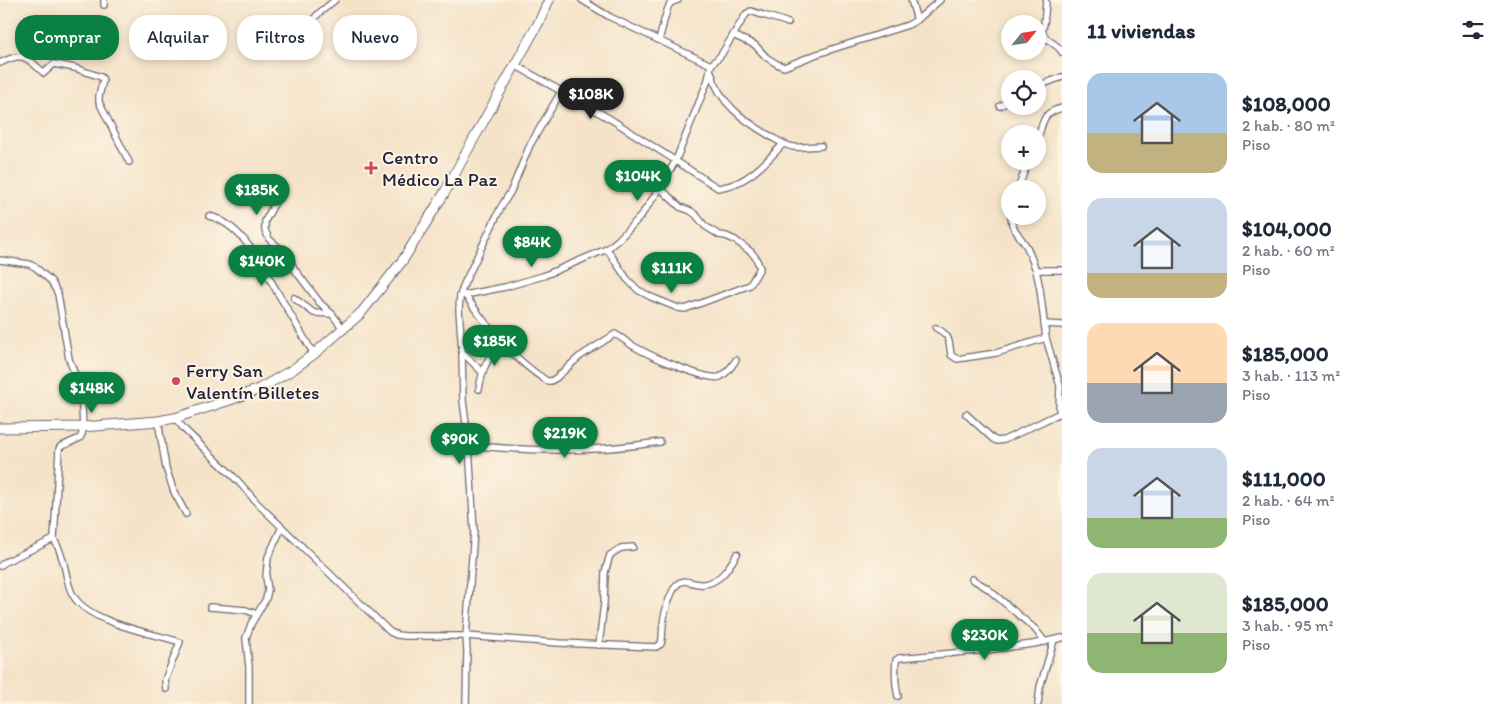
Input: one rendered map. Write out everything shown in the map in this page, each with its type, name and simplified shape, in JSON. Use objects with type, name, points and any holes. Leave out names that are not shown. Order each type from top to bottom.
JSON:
[{"type":"main road","points":[[0,428],[83,427],[175,418],[259,389],[292,370],[314,354],[362,313],[388,282],[403,260],[445,192],[539,22],[549,0]]},
{"type":"street","points":[[317,15],[334,0]]},
{"type":"street","points":[[582,0],[610,17],[659,40],[711,68],[716,88],[731,109],[783,144],[793,147],[821,146]]},
{"type":"street","points":[[659,40],[668,7],[678,0]]},
{"type":"street","points":[[912,0],[917,20]]},
{"type":"street","points":[[733,35],[755,45],[766,57],[784,67],[817,54],[908,25],[917,20],[940,0]]},
{"type":"street","points":[[1046,2],[1043,36],[1058,46],[1062,52]]},
{"type":"street","points":[[463,295],[505,287],[543,276],[607,249],[640,217],[660,188],[676,160],[705,88],[711,68],[749,11],[777,18],[788,23]]},
{"type":"street","points":[[0,63],[19,56],[30,59],[44,73],[54,64],[75,68],[101,77],[103,80],[98,96],[99,102],[129,162]]},
{"type":"street","points":[[515,65],[562,90],[718,188],[734,184],[746,177],[764,164],[783,144]]},
{"type":"street","points":[[1046,83],[1062,78]]},
{"type":"street","points":[[466,704],[466,636],[474,540],[468,445],[463,401],[459,309],[464,284],[497,215],[511,191],[530,145],[562,90]]},
{"type":"street","points":[[1043,125],[1047,114],[1062,108]]},
{"type":"street","points":[[607,249],[627,279],[638,290],[678,308],[685,309],[698,306],[752,283],[760,268],[751,252],[735,240],[719,235],[705,226],[696,215],[680,206],[660,188]]},
{"type":"street","points":[[279,195],[266,221],[265,230],[269,239],[288,257],[295,270],[320,303],[332,314],[344,330]]},
{"type":"street","points":[[210,216],[219,218],[231,226],[243,240],[261,264],[314,354]]},
{"type":"street","points":[[966,414],[997,441],[1004,440],[1061,414],[1061,386],[1046,338],[1036,270],[1027,247],[1013,225]]},
{"type":"street","points":[[261,264],[276,245]]},
{"type":"street","points":[[0,260],[28,264],[35,267],[56,288],[69,359],[82,396],[82,434],[80,438],[59,449],[54,539],[63,559],[71,592],[88,612],[180,642],[165,680],[166,689]]},
{"type":"street","points":[[1036,270],[1062,270]]},
{"type":"street","points":[[463,295],[520,362],[547,381],[556,378],[579,357],[616,334],[638,348],[700,375],[715,378],[721,376],[725,374],[736,360]]},
{"type":"street","points":[[294,298],[314,312],[332,314]]},
{"type":"street","points":[[1044,324],[1062,325]]},
{"type":"street","points":[[936,328],[948,336],[951,355],[957,359],[996,353],[1046,338]]},
{"type":"street","points":[[480,389],[482,372],[488,359],[501,341]]},
{"type":"street","points":[[462,352],[482,372]]},
{"type":"street","points":[[175,418],[238,481],[258,504],[390,632],[397,635],[466,636],[650,648],[659,646],[662,640],[665,614],[674,588],[686,580],[704,584],[719,578],[730,567],[737,554]]},
{"type":"street","points":[[158,421],[166,468],[174,492],[186,514]]},
{"type":"street","points":[[468,445],[495,448],[577,449],[631,446],[660,442]]},
{"type":"street","points":[[249,704],[249,667],[246,638],[256,614],[266,599],[268,590],[266,578],[268,557],[282,527]]},
{"type":"street","points":[[0,566],[54,539]]},
{"type":"street","points":[[599,645],[605,572],[610,555],[620,548],[633,547]]},
{"type":"street","points":[[972,579],[987,588],[1035,629],[1045,642]]},
{"type":"street","points":[[210,608],[246,610],[256,614]]},
{"type":"street","points":[[898,696],[896,688],[896,660],[899,658],[987,650],[1062,638]]},
{"type":"street","points":[[1038,704],[1040,687],[1054,640]]},
{"type":"place","name":"Centro Médico La Paz","points":[[371,168]]},
{"type":"place","name":"Ferry San Valentín Billetes","points":[[176,381]]}]
